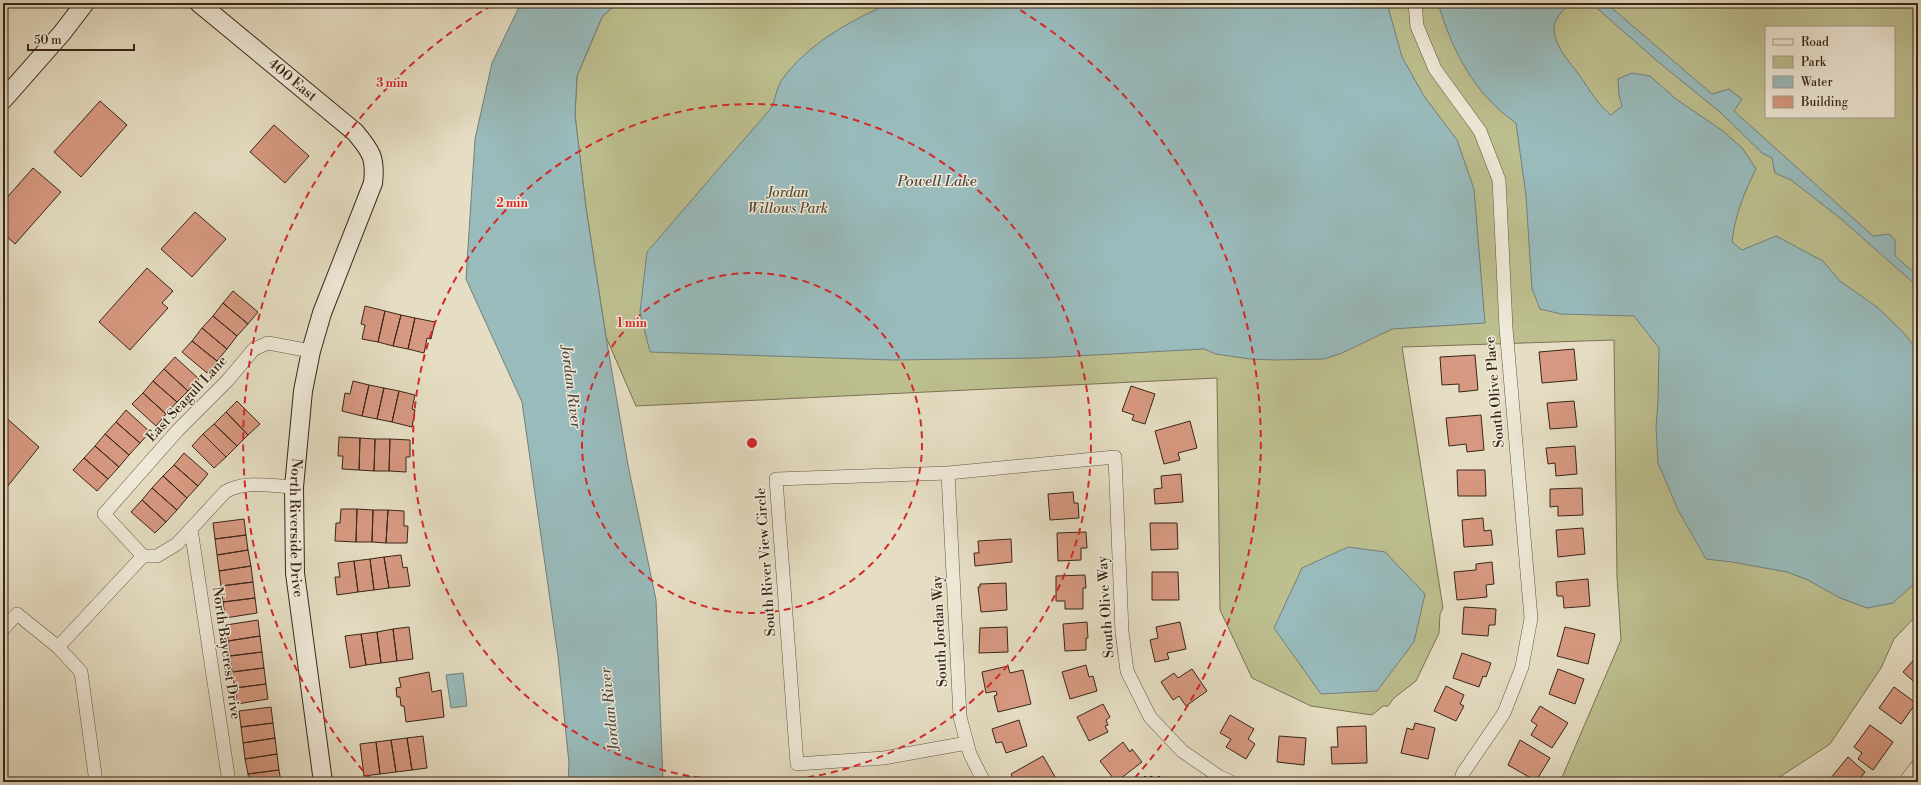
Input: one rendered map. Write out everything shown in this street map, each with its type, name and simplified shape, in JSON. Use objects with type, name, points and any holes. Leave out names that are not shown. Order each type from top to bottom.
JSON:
[{"type":"street","points":[[3,100],[57,38],[85,3]]},
{"type":"street","name":"400 East","points":[[199,3],[356,132],[367,146],[375,165]]},
{"type":"street","name":"South Olive Place","points":[[1415,3],[1417,26],[1435,69],[1480,131],[1499,180],[1506,328],[1531,618],[1522,667],[1504,713],[1464,773],[1460,782]]},
{"type":"street","name":"North Riverside Drive","points":[[323,782],[295,574],[294,487],[303,391],[311,351],[322,313],[373,183],[375,165]]},
{"type":"street","name":"East Seagull Lane","points":[[143,556],[104,514],[178,431],[228,380],[254,350],[268,343],[311,351]]},
{"type":"street","name":"South River View Circle","points":[[967,743],[884,758],[798,764],[776,479],[948,473],[1115,457]]},
{"type":"street","name":"South Olive Way","points":[[1115,457],[1122,632],[1127,671],[1150,717],[1182,751],[1220,777],[1231,782]]},
{"type":"street","name":"South Jordan Way","points":[[948,473],[960,717],[970,754],[984,782]]},
{"type":"street","points":[[58,647],[143,556],[157,556],[177,544],[213,504],[232,488],[252,485],[294,487]]},
{"type":"street","name":"North Baycrest Drive","points":[[191,529],[228,782]]},
{"type":"street","points":[[3,629],[17,614],[58,647],[81,672],[96,782]]},
{"type":"street","points":[[1905,782],[1918,765]]},
{"type":"green space","name":"Jordan Willows Park","points":[[617,3],[1918,3],[1918,614],[1894,639],[1881,668],[1830,744],[1772,782],[1560,782],[1621,640],[1617,577],[1614,340],[1402,347],[1443,608],[1440,614],[1439,633],[1416,681],[1394,698],[1388,706],[1383,706],[1372,715],[1311,706],[1252,678],[1220,610],[1217,378],[636,406],[606,337],[586,208],[575,115],[577,76],[602,17]]},
{"type":"water","name":"Jordan River","points":[[521,3],[617,3],[602,17],[577,76],[575,115],[586,208],[606,337],[628,465],[656,600],[663,782],[568,782],[569,763],[558,656],[522,402],[466,279],[475,139],[492,63]]},
{"type":"water","name":"Powell Lake","points":[[890,3],[1387,3],[1402,57],[1424,96],[1457,140],[1474,189],[1485,323],[1392,329],[1342,353],[1324,359],[1250,359],[1216,354],[1204,349],[1039,358],[893,360],[650,352],[640,312],[647,252],[772,107],[781,81],[803,56],[830,35]]},
{"type":"water","points":[[1438,3],[1571,3],[1562,12],[1555,23],[1555,38],[1564,55],[1606,111],[1611,115],[1622,106],[1619,95],[1618,79],[1632,73],[1650,76],[1676,99],[1723,131],[1743,149],[1756,169],[1741,204],[1735,223],[1732,242],[1742,250],[1776,236],[1823,261],[1840,281],[1877,307],[1904,333],[1918,351],[1918,580],[1893,603],[1867,608],[1840,598],[1808,580],[1787,572],[1706,559],[1678,510],[1658,463],[1656,427],[1659,348],[1634,316],[1561,314],[1540,309],[1532,289],[1526,196],[1516,123],[1488,99],[1466,70],[1450,38]]},
{"type":"water","points":[[1591,3],[1606,3],[1712,94],[1729,89],[1742,99],[1734,111],[1873,236],[1889,234],[1895,240],[1895,256],[1918,276],[1918,287],[1840,218],[1791,180],[1775,173],[1772,158],[1762,153],[1721,113],[1656,60]]},
{"type":"water","points":[[1348,547],[1385,552],[1425,594],[1414,642],[1377,691],[1321,694],[1274,628],[1302,568]]},
{"type":"water","points":[[463,673],[467,706],[451,708],[446,675]]},
{"type":"building","points":[[100,101],[127,125],[81,177],[54,152]]},
{"type":"building","points":[[274,125],[309,156],[285,183],[250,152]]},
{"type":"building","points":[[33,168],[61,192],[15,244],[3,233],[3,202]]},
{"type":"building","points":[[195,212],[226,239],[192,277],[161,249]]},
{"type":"building","points":[[147,268],[173,291],[162,303],[168,308],[130,350],[99,322]]},
{"type":"building","points":[[233,291],[258,312],[248,324],[223,303]]},
{"type":"building","points":[[223,303],[248,324],[237,336],[213,316]]},
{"type":"building","points":[[365,306],[385,311],[378,342],[362,339],[365,325],[361,324]]},
{"type":"building","points":[[385,311],[401,315],[393,346],[378,342]]},
{"type":"building","points":[[401,315],[415,318],[408,349],[393,346]]},
{"type":"building","points":[[213,316],[237,336],[227,349],[202,328]]},
{"type":"building","points":[[415,318],[435,322],[431,339],[427,338],[424,353],[408,349]]},
{"type":"building","points":[[202,328],[227,349],[217,361],[192,341]]},
{"type":"building","points":[[192,341],[217,361],[207,373],[182,352]]},
{"type":"building","points":[[1574,349],[1577,380],[1542,383],[1539,352]]},
{"type":"building","points":[[1475,355],[1478,390],[1459,392],[1459,384],[1442,385],[1440,357]]},
{"type":"building","points":[[175,357],[199,379],[188,391],[164,369]]},
{"type":"building","points":[[164,369],[188,391],[177,402],[153,381]]},
{"type":"building","points":[[153,381],[177,402],[166,414],[143,393]]},
{"type":"building","points":[[353,381],[369,385],[362,416],[342,411],[345,393],[350,394]]},
{"type":"building","points":[[369,385],[384,388],[377,419],[362,416]]},
{"type":"building","points":[[1131,386],[1155,394],[1145,424],[1132,420],[1134,415],[1122,411]]},
{"type":"building","points":[[384,388],[399,391],[392,422],[377,419]]},
{"type":"building","points":[[399,391],[415,395],[412,409],[415,410],[412,427],[392,422]]},
{"type":"building","points":[[143,393],[166,414],[156,426],[132,404]]},
{"type":"building","points":[[237,401],[260,424],[248,435],[226,412]]},
{"type":"building","points":[[1574,401],[1577,427],[1550,429],[1547,403]]},
{"type":"building","points":[[126,410],[150,432],[140,443],[116,422]]},
{"type":"building","points":[[226,412],[248,435],[237,446],[214,424]]},
{"type":"building","points":[[3,415],[39,447],[3,492]]},
{"type":"building","points":[[1481,415],[1484,450],[1467,452],[1466,444],[1449,446],[1446,418]]},
{"type":"building","points":[[1190,421],[1197,448],[1178,453],[1180,460],[1164,464],[1155,431]]},
{"type":"building","points":[[116,422],[140,443],[129,455],[105,434]]},
{"type":"building","points":[[214,424],[237,446],[226,457],[203,434]]},
{"type":"building","points":[[105,434],[129,455],[119,467],[95,446]]},
{"type":"building","points":[[203,434],[226,457],[214,468],[192,446]]},
{"type":"building","points":[[339,437],[360,438],[359,470],[342,469],[343,456],[338,456]]},
{"type":"building","points":[[360,438],[375,439],[374,471],[359,470]]},
{"type":"building","points":[[375,439],[390,439],[389,471],[374,471]]},
{"type":"building","points":[[390,439],[410,440],[410,457],[406,457],[406,472],[389,471]]},
{"type":"building","points":[[95,446],[119,467],[108,479],[84,458]]},
{"type":"building","points":[[1575,446],[1577,474],[1556,476],[1555,463],[1548,464],[1546,448]]},
{"type":"building","points":[[184,453],[208,474],[198,486],[174,465]]},
{"type":"building","points":[[84,458],[108,479],[97,491],[73,470]]},
{"type":"building","points":[[174,465],[198,486],[187,498],[163,476]]},
{"type":"building","points":[[1457,470],[1485,470],[1486,496],[1458,496]]},
{"type":"building","points":[[1181,474],[1183,502],[1155,504],[1154,489],[1162,488],[1161,476]]},
{"type":"building","points":[[163,476],[187,498],[177,510],[152,488]]},
{"type":"building","points":[[152,488],[177,510],[166,522],[142,500]]},
{"type":"building","points":[[1582,488],[1583,515],[1558,516],[1558,506],[1550,507],[1550,489]]},
{"type":"building","points":[[1073,492],[1074,503],[1078,503],[1079,518],[1050,520],[1048,494]]},
{"type":"building","points":[[142,500],[166,522],[155,533],[131,512]]},
{"type":"building","points":[[341,509],[357,509],[356,542],[335,541],[336,523],[340,523]]},
{"type":"building","points":[[357,509],[373,510],[372,542],[356,542]]},
{"type":"building","points":[[373,510],[388,510],[386,543],[372,542]]},
{"type":"building","points":[[388,510],[404,511],[404,526],[408,526],[407,543],[386,543]]},
{"type":"building","points":[[1483,518],[1484,531],[1491,530],[1493,545],[1464,547],[1462,520]]},
{"type":"building","points":[[244,519],[246,535],[215,539],[213,523]]},
{"type":"building","points":[[1150,523],[1177,523],[1178,549],[1151,550]]},
{"type":"building","points":[[1583,528],[1585,554],[1558,557],[1556,530]]},
{"type":"building","points":[[1086,532],[1087,548],[1081,548],[1081,560],[1058,561],[1057,533]]},
{"type":"building","points":[[246,535],[248,550],[217,555],[215,539]]},
{"type":"building","points":[[1011,539],[1012,562],[975,566],[974,553],[979,553],[978,541]]},
{"type":"building","points":[[248,550],[251,566],[219,571],[217,555]]},
{"type":"building","points":[[401,555],[403,568],[407,567],[410,586],[389,588],[384,557]]},
{"type":"building","points":[[384,557],[389,588],[374,590],[370,559]]},
{"type":"building","points":[[370,559],[374,590],[358,592],[354,561]]},
{"type":"building","points":[[354,561],[358,592],[337,595],[335,577],[340,577],[338,563]]},
{"type":"building","points":[[1492,562],[1494,584],[1486,585],[1487,597],[1457,600],[1454,572],[1476,570],[1476,564]]},
{"type":"building","points":[[251,566],[253,582],[221,586],[219,571]]},
{"type":"building","points":[[1152,572],[1178,572],[1179,600],[1152,600]]},
{"type":"building","points":[[1085,575],[1086,588],[1083,588],[1083,609],[1065,609],[1065,601],[1056,601],[1056,576]]},
{"type":"building","points":[[1588,579],[1590,606],[1564,608],[1563,596],[1557,596],[1556,582]]},
{"type":"building","points":[[253,582],[255,598],[223,602],[221,586]]},
{"type":"building","points":[[1006,583],[1007,610],[981,612],[978,587],[980,587],[980,584]]},
{"type":"building","points":[[255,598],[257,613],[225,618],[223,602]]},
{"type":"building","points":[[1464,607],[1496,609],[1495,625],[1489,625],[1488,636],[1462,634]]},
{"type":"building","points":[[258,620],[260,636],[228,641],[226,625]]},
{"type":"building","points":[[1087,622],[1088,638],[1086,638],[1086,650],[1065,651],[1063,624]]},
{"type":"building","points":[[1180,622],[1186,649],[1167,653],[1169,659],[1155,662],[1150,640],[1158,638],[1156,627]]},
{"type":"building","points":[[409,627],[413,659],[397,661],[393,629]]},
{"type":"building","points":[[1007,627],[1008,652],[979,653],[980,628]]},
{"type":"building","points":[[1565,627],[1595,634],[1588,664],[1557,656]]},
{"type":"building","points":[[393,629],[397,661],[381,663],[377,632]]},
{"type":"building","points":[[377,632],[381,663],[366,665],[361,634]]},
{"type":"building","points":[[361,634],[366,665],[350,668],[345,636]]},
{"type":"building","points":[[260,636],[262,652],[230,656],[228,641]]},
{"type":"building","points":[[262,652],[264,668],[232,672],[230,656]]},
{"type":"building","points":[[1462,653],[1491,663],[1486,677],[1483,676],[1479,687],[1453,678]]},
{"type":"building","points":[[1918,655],[1918,685],[1903,672]]},
{"type":"building","points":[[1086,665],[1089,677],[1093,676],[1097,691],[1070,699],[1062,672]]},
{"type":"building","points":[[1008,666],[1010,673],[1023,670],[1031,704],[998,712],[994,696],[997,695],[996,691],[986,693],[982,672]]},
{"type":"building","points":[[264,668],[266,684],[235,688],[232,672]]},
{"type":"building","points":[[1192,669],[1207,691],[1186,706],[1179,696],[1173,700],[1161,682],[1174,673],[1178,678]]},
{"type":"building","points":[[1558,669],[1584,679],[1575,704],[1549,694]]},
{"type":"building","points":[[429,672],[432,692],[441,690],[444,717],[406,722],[404,706],[401,706],[400,697],[397,697],[396,688],[401,687],[399,678]]},
{"type":"building","points":[[266,684],[268,699],[237,704],[235,688]]},
{"type":"building","points":[[1446,686],[1464,695],[1460,704],[1464,706],[1456,721],[1434,711]]},
{"type":"building","points":[[1894,687],[1916,703],[1901,724],[1879,708]]},
{"type":"building","points":[[1103,704],[1110,717],[1106,720],[1108,725],[1105,726],[1108,732],[1089,741],[1077,717]]},
{"type":"building","points":[[1540,706],[1568,723],[1552,748],[1531,735],[1537,725],[1531,721]]},
{"type":"building","points":[[271,707],[273,723],[241,727],[239,711]]},
{"type":"building","points":[[1230,715],[1254,729],[1248,739],[1255,744],[1246,759],[1226,747],[1231,739],[1220,733]]},
{"type":"building","points":[[1019,720],[1027,746],[1006,753],[1002,742],[996,743],[992,729]]},
{"type":"building","points":[[273,723],[275,738],[243,743],[241,727]]},
{"type":"building","points":[[1415,723],[1435,728],[1428,759],[1401,753],[1407,728],[1413,730]]},
{"type":"building","points":[[1870,725],[1893,742],[1873,770],[1858,759],[1862,753],[1854,747]]},
{"type":"building","points":[[1366,726],[1367,763],[1332,764],[1331,747],[1338,747],[1337,727]]},
{"type":"building","points":[[423,736],[427,768],[412,770],[407,738]]},
{"type":"building","points":[[1279,736],[1306,738],[1304,765],[1277,762]]},
{"type":"building","points":[[275,738],[277,754],[245,759],[243,743]]},
{"type":"building","points":[[407,738],[412,770],[396,772],[391,740]]},
{"type":"building","points":[[391,740],[396,772],[380,774],[376,742]]},
{"type":"building","points":[[1520,740],[1550,758],[1536,781],[1508,765]]},
{"type":"building","points":[[376,742],[380,774],[364,776],[360,744]]},
{"type":"building","points":[[1123,742],[1130,752],[1132,749],[1142,762],[1116,782],[1100,761]]},
{"type":"building","points":[[277,754],[279,770],[248,774],[245,759]]},
{"type":"building","points":[[1043,756],[1058,782],[1015,782],[1011,774]]},
{"type":"building","points":[[1848,757],[1865,772],[1858,781],[1859,782],[1834,782],[1830,779]]},
{"type":"building","points":[[279,770],[281,782],[249,782],[248,774]]},
{"type":"building","points":[[1145,776],[1148,779],[1151,776],[1156,780],[1159,776],[1166,782],[1139,782]]},
{"type":"building","points":[[1497,777],[1511,782],[1495,782]]}]
